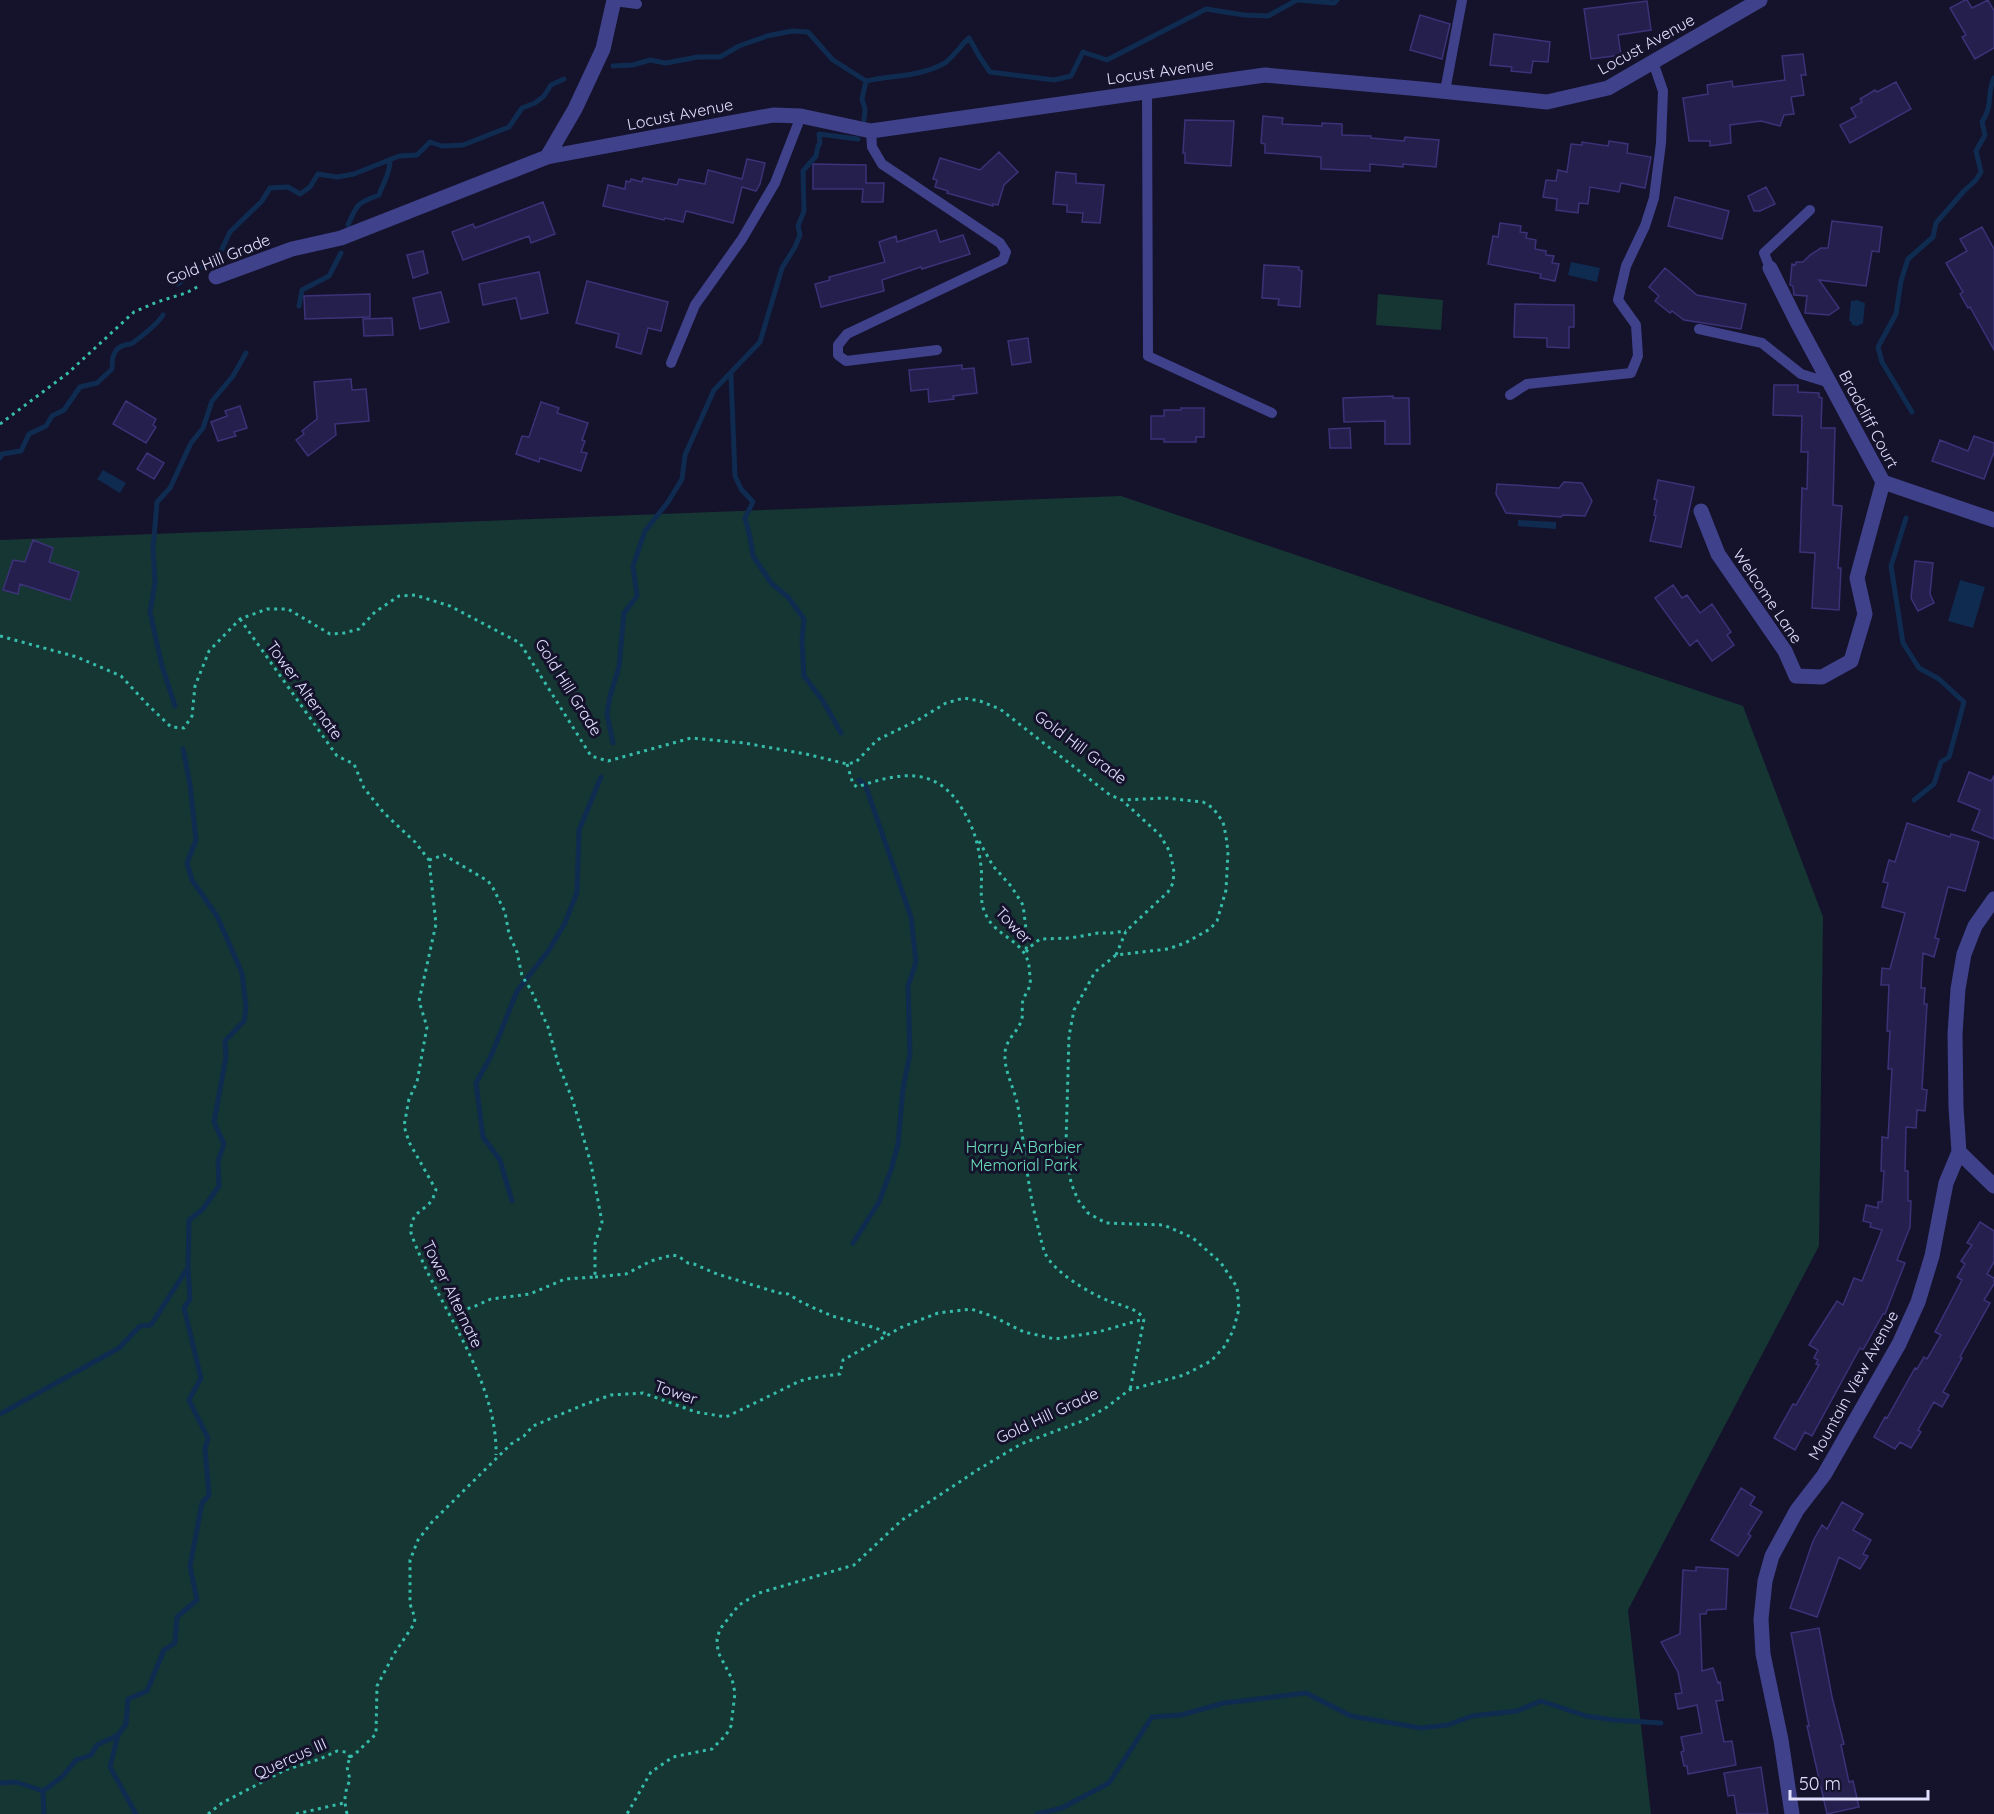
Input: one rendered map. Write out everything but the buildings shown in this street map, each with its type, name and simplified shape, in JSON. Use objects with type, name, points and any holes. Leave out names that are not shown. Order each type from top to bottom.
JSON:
[{"type":"street","points":[[547,157],[575,110],[603,49],[614,0]]},
{"type":"street","name":"Locust Avenue","points":[[547,157],[773,114],[801,116],[871,131],[1265,75],[1547,102],[1608,88],[1760,0]]},
{"type":"street","name":"Gold Hill Grade","points":[[216,277],[292,249],[341,238],[547,157]]},
{"type":"street","name":"Bradcliff Court","points":[[1770,268],[1883,482],[1994,520]]},
{"type":"street","name":"Welcome Lane","points":[[1701,511],[1718,554],[1785,651],[1796,676],[1822,677],[1851,661],[1864,614],[1857,578],[1883,482]]},
{"type":"street","name":"Mountain View Avenue","points":[[1792,1814],[1781,1740],[1763,1654],[1761,1619],[1766,1581],[1772,1556],[1797,1510],[1824,1475],[1904,1334],[1918,1302],[1932,1256],[1946,1183],[1959,1152],[1955,1055],[1958,989],[1964,954],[1975,926],[1994,899]]},
{"type":"street","points":[[1959,1152],[1993,1182]]},
{"type":"lane","points":[[614,0],[637,4]]},
{"type":"lane","points":[[1445,92],[1462,0]]},
{"type":"lane","points":[[1510,395],[1527,384],[1630,373],[1638,356],[1636,326],[1618,300],[1626,266],[1645,226],[1654,198],[1661,143],[1664,91],[1653,62]]},
{"type":"lane","points":[[1147,91],[1148,356],[1272,412]]},
{"type":"lane","points":[[671,363],[694,305],[742,239],[775,183],[801,116]]},
{"type":"lane","points":[[871,131],[872,147],[882,164],[1000,243],[1006,252],[1003,260],[847,334],[838,345],[838,355],[846,361],[937,350]]},
{"type":"lane","points":[[1770,268],[1764,253],[1810,210]]},
{"type":"lane","points":[[1699,329],[1762,343],[1801,374],[1830,383]]},
{"type":"path","name":"Gold Hill Grade","points":[[0,424],[68,373],[134,312],[186,293],[216,277]]},
{"type":"path","name":"Gold Hill Grade","points":[[0,636],[77,657],[121,676],[171,727],[184,728],[192,716],[195,686],[209,651],[240,619],[267,609],[288,609],[330,634],[344,633],[359,629],[375,612],[399,596],[415,595],[450,606],[520,643],[536,665],[591,756],[608,761],[691,738],[718,739],[755,745],[846,764],[856,762],[877,740],[946,703],[964,698],[980,701],[1000,709],[1110,795],[1122,800],[1165,798],[1203,802],[1213,808],[1223,822],[1228,852],[1226,890],[1223,907],[1217,921],[1199,936],[1168,949],[1116,955],[1095,972],[1074,1010],[1069,1036],[1065,1144],[1071,1183],[1078,1200],[1088,1213],[1106,1223],[1164,1225],[1192,1238],[1221,1263],[1237,1287],[1239,1309],[1233,1331],[1224,1347],[1211,1360],[1184,1374],[1130,1390],[1085,1420],[1022,1444],[979,1469],[902,1520],[855,1565],[759,1593],[739,1605],[720,1629],[717,1639],[718,1652],[732,1679],[735,1693],[731,1726],[726,1736],[712,1749],[673,1757],[651,1772],[627,1814]]},
{"type":"path","name":"Tower Alternate","points":[[240,619],[337,756],[354,765],[364,788],[384,813],[415,842],[429,860],[436,924],[419,1001],[427,1027],[417,1082],[409,1099],[404,1126],[410,1143],[436,1190],[432,1200],[418,1211],[411,1226],[411,1233],[469,1353],[489,1403],[497,1435],[496,1456]]},
{"type":"path","name":"Tower","points":[[350,1757],[376,1734],[377,1686],[394,1654],[414,1624],[415,1618],[410,1604],[410,1560],[418,1540],[432,1522],[496,1456],[524,1436],[533,1426],[611,1395],[644,1393],[696,1412],[726,1417],[800,1382],[840,1374],[843,1360],[902,1327],[938,1313],[971,1309],[992,1316],[1024,1332],[1056,1339],[1098,1332],[1144,1319],[1140,1313],[1107,1300],[1071,1279],[1055,1268],[1045,1255],[1029,1191],[1018,1104],[1004,1055],[1006,1044],[1022,1019],[1025,993],[1030,984],[1029,964],[1025,954],[990,922],[986,915],[981,899],[981,871],[977,838],[952,793],[938,782],[925,777],[906,776],[878,780],[857,787],[853,784],[846,764]]},
{"type":"path","points":[[1116,955],[1126,931],[1168,892],[1173,883],[1174,872],[1170,852],[1160,835],[1122,800]]},
{"type":"path","points":[[977,838],[993,866],[1011,886],[1023,905],[1027,930],[1025,954]]},
{"type":"path","points":[[429,860],[444,855],[488,881],[505,912],[509,934],[518,952],[522,976],[548,1027],[591,1164],[602,1222],[595,1244],[595,1277]]},
{"type":"path","points":[[1025,954],[1040,939],[1071,938],[1126,931]]},
{"type":"path","points":[[449,1314],[491,1299],[519,1296],[541,1290],[565,1279],[626,1274],[651,1261],[672,1255],[717,1274],[779,1293],[788,1293],[802,1303],[832,1316],[876,1328],[888,1335]]},
{"type":"path","points":[[1130,1390],[1144,1319]]},
{"type":"path","name":"Quercus III","points":[[208,1814],[222,1803],[285,1770],[337,1751],[346,1752],[350,1757]]},
{"type":"path","points":[[347,1814],[344,1802],[345,1791],[350,1780],[346,1767],[350,1757]]},
{"type":"path","points":[[296,1814],[344,1802]]},
{"type":"green space","points":[[1378,294],[1443,300],[1441,330],[1376,325]]},
{"type":"green space","name":"Harry A Barbier Memorial Park","points":[[1121,496],[1743,706],[1823,917],[1819,1246],[1628,1610],[1651,1814],[0,1814],[0,540]]},
{"type":"water","points":[[1571,262],[1600,268],[1597,282],[1568,275]]},
{"type":"water","points":[[1857,300],[1865,303],[1863,323],[1858,326],[1852,325],[1849,321],[1851,301]]},
{"type":"water","points":[[103,470],[126,483],[120,493],[97,479]]},
{"type":"water","points":[[1518,520],[1556,522],[1556,529],[1518,526]]},
{"type":"water","points":[[1960,580],[1985,587],[1973,628],[1948,621]]},
{"type":"waterway","points":[[613,66],[633,65],[650,60],[666,63],[698,57],[720,57],[739,46],[767,36],[792,31],[808,32],[833,60],[866,81],[915,74],[934,68],[946,62],[969,38],[990,72],[1054,80],[1071,76],[1083,52],[1107,60],[1206,9],[1268,16],[1297,0]]},
{"type":"waterway","points":[[1298,0],[1334,3],[1337,0]]},
{"type":"waterway","points":[[1912,412],[1882,362],[1878,347],[1896,314],[1901,281],[1908,259],[1933,237],[1936,223],[1981,172],[1976,151],[1985,135],[1982,122],[1988,110],[1990,89],[1994,78]]},
{"type":"waterway","points":[[178,284],[222,249],[230,232],[262,201],[270,188],[288,187],[300,194],[310,187],[318,174],[337,177],[354,174],[399,156],[417,155],[430,142],[442,146],[463,145],[509,127],[522,108],[535,103],[544,96],[551,85],[564,79]]},
{"type":"waterway","points":[[864,120],[865,109],[862,99],[866,81]]},
{"type":"waterway","points":[[613,743],[607,714],[619,667],[624,613],[637,596],[633,566],[645,531],[668,502],[682,479],[685,455],[714,390],[760,342],[782,268],[800,235],[798,226],[804,211],[803,171],[816,156],[820,143],[819,134],[858,139]]},
{"type":"waterway","points":[[348,225],[359,205],[379,195],[388,174],[390,161]]},
{"type":"waterway","points":[[299,306],[302,290],[329,276],[341,253]]},
{"type":"waterway","points":[[0,458],[2,454],[21,451],[29,434],[46,426],[52,416],[64,410],[80,387],[97,383],[112,369],[113,357],[118,348],[132,343],[154,326],[163,315]]},
{"type":"waterway","points":[[175,706],[162,666],[150,612],[155,583],[153,549],[157,502],[170,488],[191,443],[203,428],[212,401],[233,376],[246,353]]},
{"type":"waterway","points":[[731,375],[735,476],[741,489],[753,502],[745,518],[753,556],[772,584],[788,597],[804,619],[802,640],[804,676],[823,701],[841,733]]},
{"type":"waterway","points":[[1906,518],[1891,566],[1903,643],[1919,668],[1939,679],[1964,702],[1949,757],[1941,762],[1934,784],[1914,800]]},
{"type":"waterway","points":[[44,1814],[43,1791],[62,1777],[76,1760],[91,1755],[97,1745],[118,1735],[126,1724],[128,1699],[147,1691],[164,1650],[175,1643],[177,1617],[197,1600],[190,1566],[202,1503],[209,1495],[205,1449],[208,1438],[189,1400],[201,1378],[184,1308],[190,1299],[189,1220],[202,1210],[219,1186],[218,1161],[224,1144],[214,1122],[226,1057],[225,1041],[244,1021],[246,1007],[242,973],[217,916],[192,880],[187,863],[196,840],[190,784],[183,749]]},
{"type":"waterway","points":[[512,1201],[500,1160],[483,1137],[476,1083],[491,1056],[517,991],[549,950],[565,923],[577,892],[579,830],[601,777]]},
{"type":"waterway","points":[[853,1243],[879,1202],[898,1144],[903,1088],[910,1054],[908,986],[916,962],[911,917],[866,787],[859,780]]},
{"type":"waterway","points":[[0,1414],[119,1348],[140,1326],[151,1325],[187,1269]]},
{"type":"waterway","points":[[1037,1814],[1062,1808],[1109,1783],[1152,1717],[1181,1715],[1224,1703],[1306,1693],[1351,1716],[1421,1728],[1448,1725],[1472,1716],[1517,1711],[1541,1701],[1586,1716],[1661,1723]]},
{"type":"waterway","points":[[118,1735],[110,1767],[136,1814]]},
{"type":"waterway","points":[[0,1783],[16,1782],[43,1791]]}]
